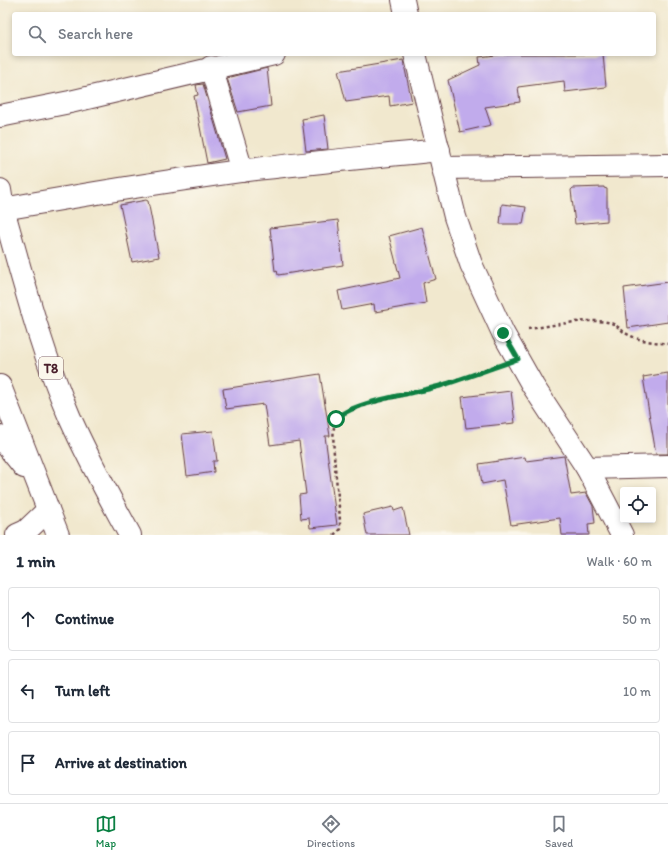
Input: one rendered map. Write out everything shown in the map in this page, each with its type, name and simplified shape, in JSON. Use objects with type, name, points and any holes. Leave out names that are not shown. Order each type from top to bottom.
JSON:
[{"type":"main road","points":[[403,0],[406,12]]},
{"type":"main road","points":[[0,116],[70,102],[212,67],[264,56]]},
{"type":"main road","points":[[416,56],[455,217],[471,264],[503,333],[533,386],[587,468],[622,535]]},
{"type":"main road","points":[[212,67],[242,171]]},
{"type":"main road","points":[[1,203],[84,194],[242,171],[441,159],[668,165]]},
{"type":"main road","name":"T8","points":[[1,203],[43,348],[70,417],[96,473],[130,535]]},
{"type":"main road","points":[[0,386],[58,535]]},
{"type":"main road","points":[[0,437],[39,487]]},
{"type":"main road","points":[[587,468],[668,466]]},
{"type":"main road","points":[[17,535],[26,531],[48,510]]},
{"type":"path","points":[[503,333],[573,323],[600,322],[619,326],[628,334],[637,338],[668,344]]},
{"type":"path","points":[[334,535],[340,529],[341,515],[333,435],[336,419],[341,414],[368,404],[440,386],[518,359]]},
{"type":"building","points":[[603,56],[606,87],[565,92],[564,81],[518,87],[520,102],[485,107],[491,125],[460,132],[448,80],[480,65],[479,57]]},
{"type":"building","points":[[403,60],[412,102],[390,106],[389,96],[346,102],[338,71]]},
{"type":"building","points":[[267,68],[271,106],[238,112],[227,78]]},
{"type":"building","points":[[203,84],[225,159],[207,163],[194,96],[198,95],[196,85]]},
{"type":"building","points":[[324,115],[328,149],[306,151],[302,119]]},
{"type":"building","points":[[604,187],[607,189],[607,221],[575,224],[571,190],[573,188]]},
{"type":"building","points":[[146,200],[148,201],[159,257],[132,262],[120,205]]},
{"type":"building","points":[[502,204],[526,207],[523,224],[500,224]]},
{"type":"building","points":[[338,220],[343,265],[278,275],[277,270],[275,271],[270,228]]},
{"type":"building","points":[[422,227],[436,279],[423,283],[426,303],[375,312],[374,304],[342,310],[338,291],[400,278],[389,236]]},
{"type":"building","points":[[668,282],[668,322],[628,328],[624,288]]},
{"type":"building","points":[[668,373],[668,454],[656,454],[643,377]]},
{"type":"building","points":[[320,374],[330,436],[325,436],[337,525],[310,528],[309,518],[301,519],[299,495],[306,494],[299,441],[270,445],[264,404],[226,409],[223,389]]},
{"type":"building","points":[[511,391],[515,423],[466,428],[462,397]]},
{"type":"building","points":[[213,431],[217,461],[213,461],[214,472],[187,476],[182,434]]},
{"type":"building","points":[[564,456],[571,495],[586,493],[593,506],[595,523],[588,524],[589,535],[562,535],[560,518],[511,525],[503,480],[482,484],[479,464],[525,457],[526,461]]},
{"type":"building","points":[[393,507],[394,511],[403,508],[409,535],[367,535],[363,514]]},
{"type":"route","points":[[336,419],[341,414],[368,404],[440,386],[518,359],[503,333]]}]
